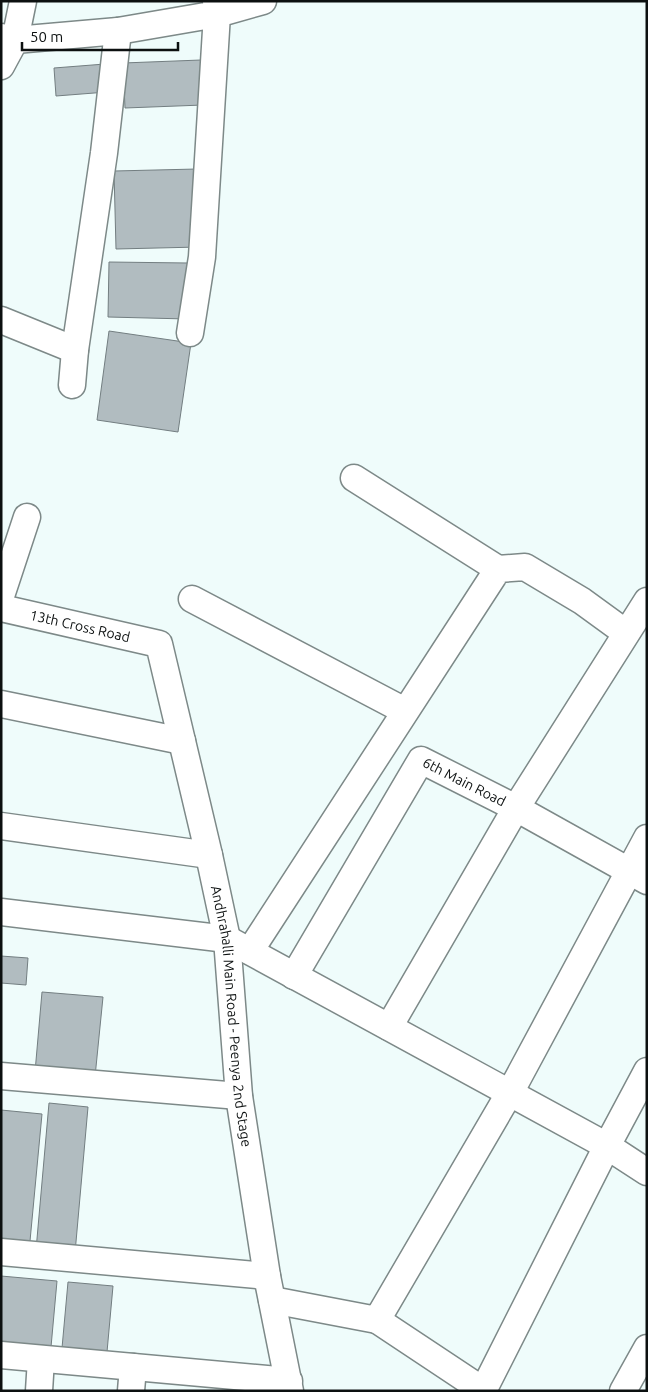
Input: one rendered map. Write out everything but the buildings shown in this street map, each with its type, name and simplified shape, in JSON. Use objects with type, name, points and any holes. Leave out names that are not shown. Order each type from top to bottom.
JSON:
[{"type":"street","points":[[1,66],[8,38],[23,1]]},
{"type":"street","points":[[8,38],[118,31],[216,8],[263,1]]},
{"type":"street","points":[[190,333],[202,257],[216,8]]},
{"type":"street","points":[[72,385],[75,350],[104,153],[118,31]]},
{"type":"street","points":[[1,320],[75,350]]},
{"type":"street","points":[[354,478],[498,569],[525,567],[582,602],[626,633]]},
{"type":"street","points":[[1,596],[27,516]]},
{"type":"street","points":[[250,951],[498,569]]},
{"type":"street","points":[[192,599],[406,711]]},
{"type":"street","points":[[389,1027],[516,808],[647,601]]},
{"type":"street","name":"13th Cross Road","points":[[1,608],[159,644]]},
{"type":"street","name":"Andhrahalli Main Road - Peenya 2nd Stage","points":[[159,644],[210,855],[227,939],[239,1096],[270,1288],[290,1386]]},
{"type":"street","points":[[1,704],[182,741]]},
{"type":"street","name":"6th Main Road","points":[[294,976],[421,760],[516,808],[638,876]]},
{"type":"street","points":[[1,826],[210,855]]},
{"type":"street","points":[[378,1320],[506,1099],[511,1094],[515,1082],[638,876],[631,865],[647,838]]},
{"type":"street","points":[[1,912],[227,939],[606,1146],[647,1172]]},
{"type":"street","points":[[1,1252],[270,1288],[378,1320],[483,1391],[606,1146],[647,1071]]},
{"type":"street","points":[[1,1076],[239,1096]]},
{"type":"street","points":[[623,1391],[647,1348]]},
{"type":"street","points":[[1,1355],[41,1359],[132,1379],[290,1386]]},
{"type":"street","points":[[39,1391],[41,1359]]}]
